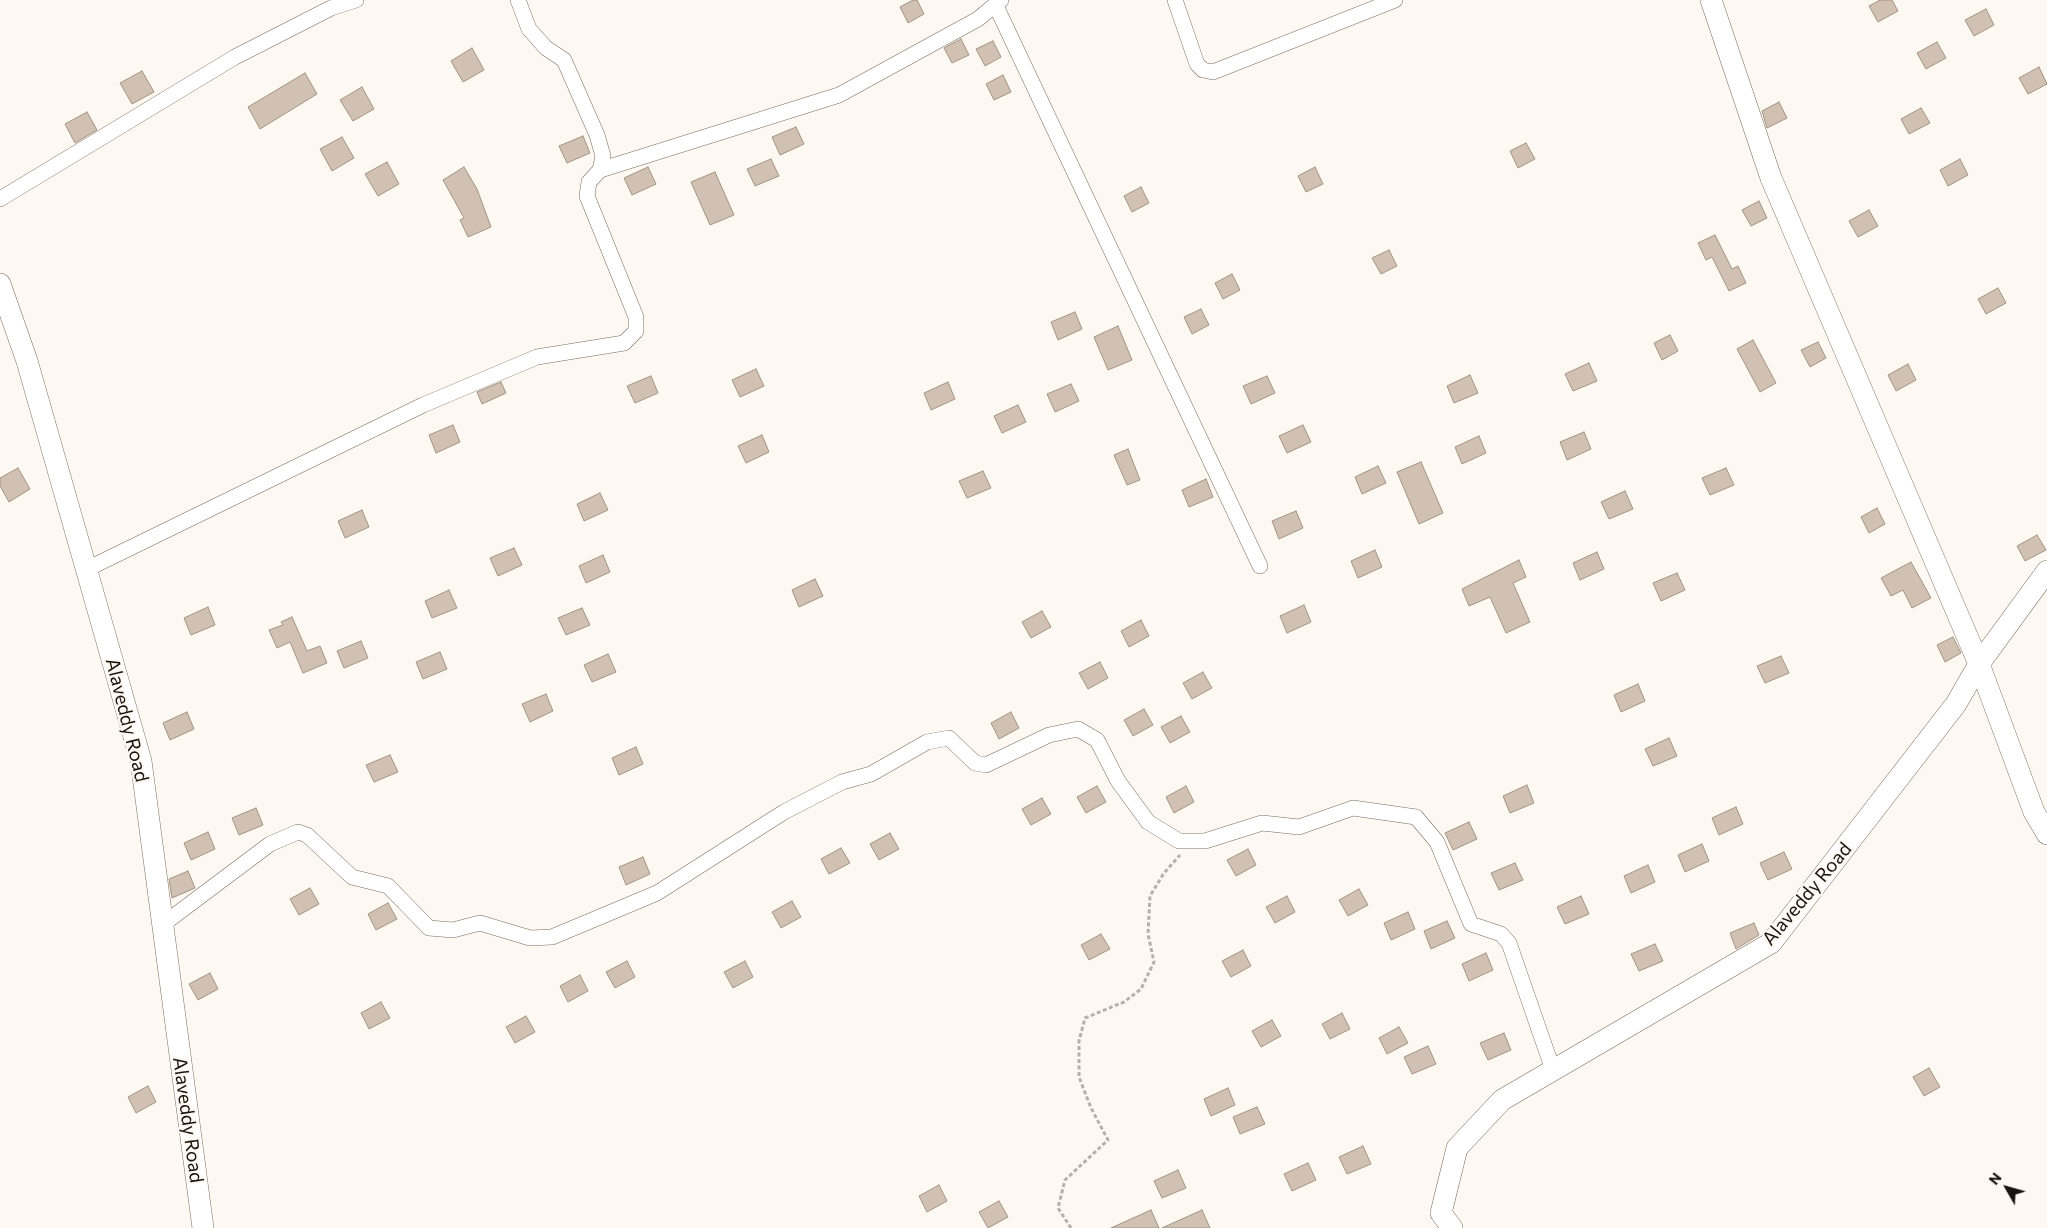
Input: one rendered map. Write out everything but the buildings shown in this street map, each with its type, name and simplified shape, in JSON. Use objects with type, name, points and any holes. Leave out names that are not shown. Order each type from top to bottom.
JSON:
[{"type":"street","points":[[0,199],[236,57],[331,8],[356,0]]},
{"type":"street","points":[[87,569],[432,401],[537,357],[624,343],[636,331],[636,317],[587,196],[589,182],[600,170],[604,156],[597,134],[564,60],[546,48],[529,29],[518,0]]},
{"type":"street","points":[[1175,0],[1197,64],[1203,70],[1213,72],[1395,0]]},
{"type":"street","points":[[1711,0],[1771,178],[1979,664],[2034,812],[2047,834]]},
{"type":"street","points":[[600,170],[839,95],[978,19],[998,3],[1260,566]]},
{"type":"street","name":"Alaveddy Road","points":[[0,284],[26,361],[141,761],[203,1228]]},
{"type":"street","name":"Alaveddy Road","points":[[1452,1228],[1441,1214],[1456,1148],[1502,1100],[1771,943],[1956,704],[1979,664],[2047,571]]},
{"type":"street","points":[[162,925],[270,844],[298,832],[307,834],[352,877],[388,886],[429,928],[453,930],[480,923],[530,938],[552,937],[657,892],[784,812],[842,782],[870,774],[927,742],[949,738],[975,763],[986,765],[1049,735],[1078,730],[1097,740],[1118,781],[1148,822],[1179,841],[1205,841],[1262,823],[1299,827],[1353,808],[1416,817],[1438,842],[1471,924],[1501,934],[1509,944],[1553,1070]]},
{"type":"path","points":[[1072,1228],[1058,1208],[1065,1180],[1108,1140],[1091,1108],[1079,1077],[1079,1041],[1085,1018],[1124,1002],[1142,989],[1154,962],[1148,934],[1150,896],[1164,873],[1192,841]]}]
